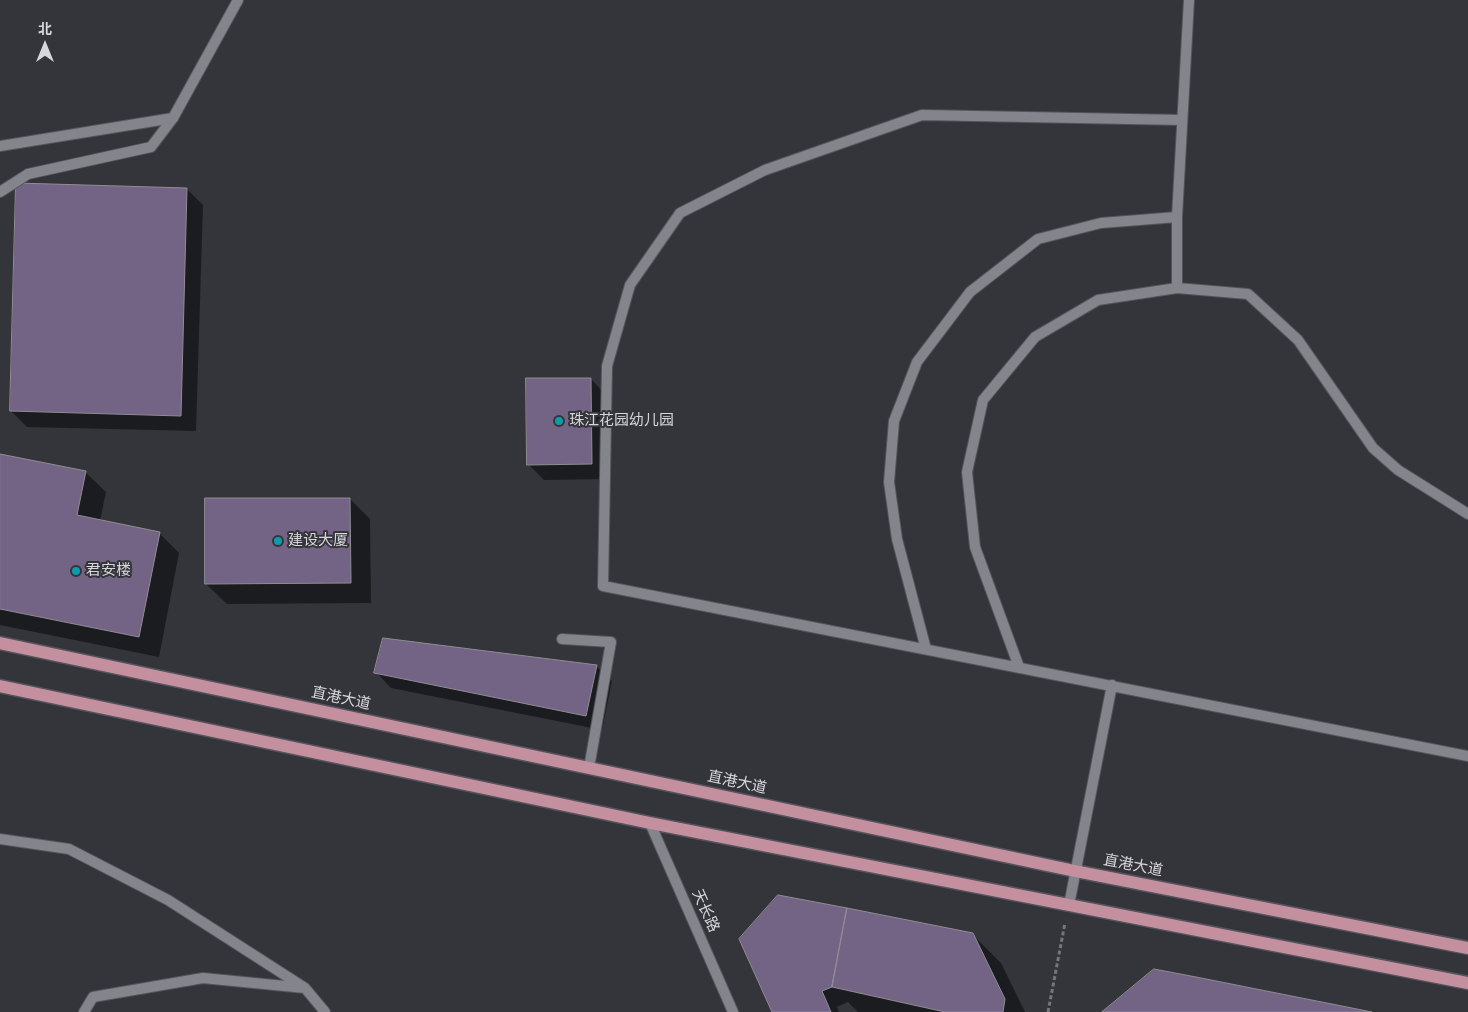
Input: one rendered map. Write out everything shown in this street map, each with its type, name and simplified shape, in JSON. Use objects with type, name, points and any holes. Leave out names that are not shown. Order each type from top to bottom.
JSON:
[{"type":"main road","name":"直港大道","points":[[0,643],[1075,871],[1468,948]]},
{"type":"main road","points":[[0,686],[650,822],[1468,983]]},
{"type":"street","points":[[0,192],[28,174],[151,147],[173,118],[238,0]]},
{"type":"street","points":[[1177,288],[1177,218],[1190,0]]},
{"type":"street","points":[[1182,120],[922,115],[764,170],[680,213],[630,285],[607,366],[603,586],[1468,756]]},
{"type":"street","points":[[0,146],[173,118]]},
{"type":"street","points":[[926,649],[897,539],[889,482],[894,421],[917,362],[970,292],[1038,239],[1101,223],[1177,218]]},
{"type":"street","points":[[1019,667],[975,547],[967,472],[983,400],[1035,337],[1098,300],[1177,288],[1248,294],[1298,340],[1372,448],[1398,470],[1468,514]]},
{"type":"street","points":[[562,638],[611,642],[589,768]]},
{"type":"street","points":[[1069,905],[1112,686]]},
{"type":"street","name":"天长路","points":[[650,822],[733,1012]]},
{"type":"street","points":[[0,839],[69,849],[168,900],[305,988],[325,1012]]},
{"type":"street","points":[[84,1012],[93,997],[203,978],[305,988]]},
{"type":"path","points":[[1048,1012],[1069,905]]},
{"type":"building","points":[[16,183],[187,188],[181,416],[10,411]]},
{"type":"building","name":"珠江花园幼儿园","points":[[526,378],[591,378],[592,464],[527,465]]},
{"type":"building","name":"君安楼","points":[[0,454],[86,471],[77,515],[160,532],[139,637],[0,609]]},
{"type":"building","name":"建设大厦","points":[[205,498],[350,498],[351,583],[205,584]]},
{"type":"building","points":[[383,638],[597,665],[586,716],[374,673]]},
{"type":"building","points":[[778,895],[847,908],[832,987],[822,991],[831,1012],[772,1012],[739,939]]},
{"type":"building","points":[[847,908],[973,933],[1005,999],[1003,1012],[945,1012],[832,987]]},
{"type":"building","points":[[1154,969],[1196,977],[1372,1012],[1102,1012]]},
{"type":"place","name":"珠江花园幼儿园","points":[[559,421]]},
{"type":"place","name":"建设大厦","points":[[278,541]]},
{"type":"place","name":"君安楼","points":[[76,571]]}]
